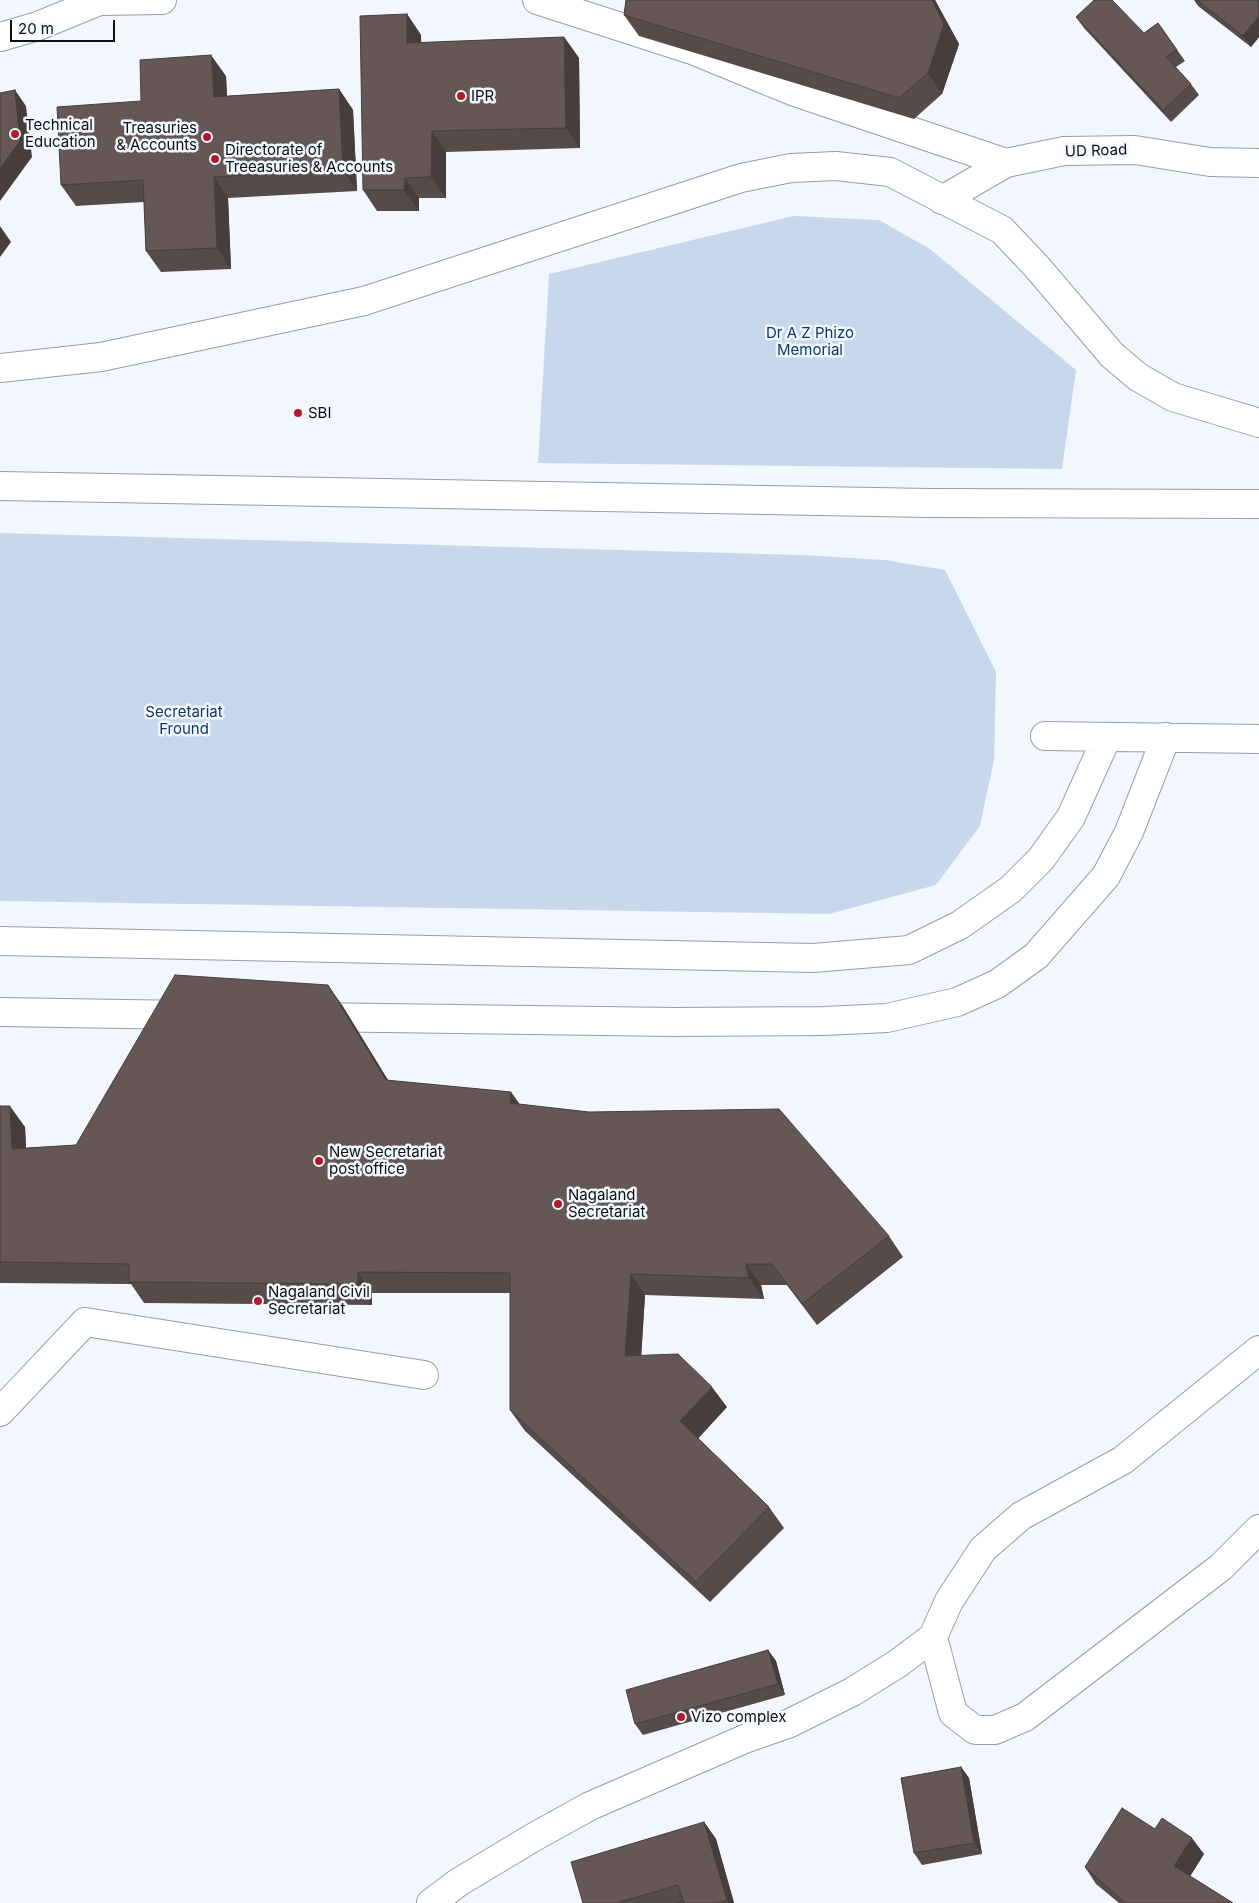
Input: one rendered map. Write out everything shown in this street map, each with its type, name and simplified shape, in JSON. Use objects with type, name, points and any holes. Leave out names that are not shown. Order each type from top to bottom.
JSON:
[{"type":"street","points":[[60,0],[162,0]]},
{"type":"street","points":[[537,0],[695,51],[795,92],[1006,163]]},
{"type":"street","points":[[0,37],[38,26],[99,1]]},
{"type":"street","name":"UD Road","points":[[942,200],[1006,163],[1064,151],[1135,150],[1210,162],[1259,163]]},
{"type":"street","points":[[0,368],[101,357],[364,301],[732,180],[791,168],[836,166],[890,172],[1002,230],[1037,267],[1112,354],[1138,377],[1173,397],[1259,422]]},
{"type":"street","points":[[0,486],[909,502],[1259,504]]},
{"type":"street","points":[[1045,736],[1259,740]]},
{"type":"street","points":[[0,941],[813,958],[909,950],[960,926],[1011,889],[1041,859],[1071,817],[1107,737]]},
{"type":"street","points":[[288,1016],[674,1022],[824,1022],[887,1018],[957,1002],[998,984],[1036,956],[1106,876],[1129,832],[1166,737]]},
{"type":"street","points":[[0,1012],[208,1015]]},
{"type":"street","points":[[0,1412],[85,1322],[424,1375]]},
{"type":"street","points":[[431,1903],[459,1882],[590,1806],[747,1738],[790,1723],[852,1692],[897,1664],[933,1637],[949,1601],[983,1549],[1021,1516],[1123,1460],[1259,1350]]},
{"type":"street","points":[[933,1637],[953,1713],[975,1730],[995,1730],[1026,1718],[1221,1567],[1259,1529]]},
{"type":"green space","name":"Dr A Z Phizo Memorial","points":[[794,216],[879,220],[930,249],[1076,370],[1062,469],[538,463],[549,274]]},
{"type":"green space","name":"Secretariat Fround","points":[[0,533],[802,555],[885,560],[945,570],[996,672],[994,760],[980,826],[936,885],[829,914],[0,901]]},
{"type":"building","points":[[626,0],[932,0],[944,24],[928,73],[899,98],[624,15]]},
{"type":"building","points":[[1094,0],[1112,0],[1144,33],[1158,23],[1177,50],[1166,57],[1191,84],[1163,110],[1076,17]]},
{"type":"building","points":[[1197,0],[1259,0],[1259,16],[1243,36]]},
{"type":"building","points":[[407,14],[407,43],[564,37],[566,128],[432,131],[431,177],[405,178],[404,190],[363,190],[360,16]]},
{"type":"building","name":"Directorate of Treeasuries & Accounts","points":[[211,55],[214,97],[339,89],[343,170],[214,177],[217,248],[146,251],[143,180],[61,185],[57,107],[141,101],[140,60]]},
{"type":"building","points":[[15,90],[20,141],[0,169],[0,93]]},
{"type":"building","name":"Nagaland Civil Secretariat","points":[[175,975],[328,985],[386,1080],[511,1092],[510,1103],[589,1112],[779,1109],[889,1236],[802,1304],[772,1264],[746,1264],[749,1278],[631,1274],[625,1356],[678,1354],[712,1387],[680,1421],[769,1507],[696,1582],[510,1410],[510,1273],[358,1272],[358,1284],[129,1282],[129,1264],[0,1262],[0,1106],[10,1106],[12,1149],[76,1145]]},
{"type":"building","points":[[768,1650],[778,1684],[635,1724],[626,1690]]},
{"type":"building","points":[[961,1767],[974,1843],[914,1853],[901,1778]]},
{"type":"building","points":[[1122,1808],[1155,1829],[1162,1818],[1192,1838],[1174,1866],[1233,1903],[1125,1903],[1085,1867]]},
{"type":"building","points":[[704,1822],[727,1900],[718,1903],[684,1903],[678,1885],[617,1903],[583,1903],[571,1862]]},
{"type":"place","name":"IPR","points":[[461,96]]},
{"type":"place","name":"Technical Education","points":[[15,134]]},
{"type":"place","name":"Treasuries & Accounts","points":[[207,137]]},
{"type":"place","name":"Directorate of Treeasuries & Accounts","points":[[215,159]]},
{"type":"place","name":"SBI","points":[[298,413]]},
{"type":"place","name":"New Secretariat post office","points":[[319,1161]]},
{"type":"place","name":"Nagaland Secretariat","points":[[558,1204]]},
{"type":"place","name":"Nagaland Civil Secretariat","points":[[258,1301]]},
{"type":"place","name":"Vizo complex","points":[[681,1717]]}]
